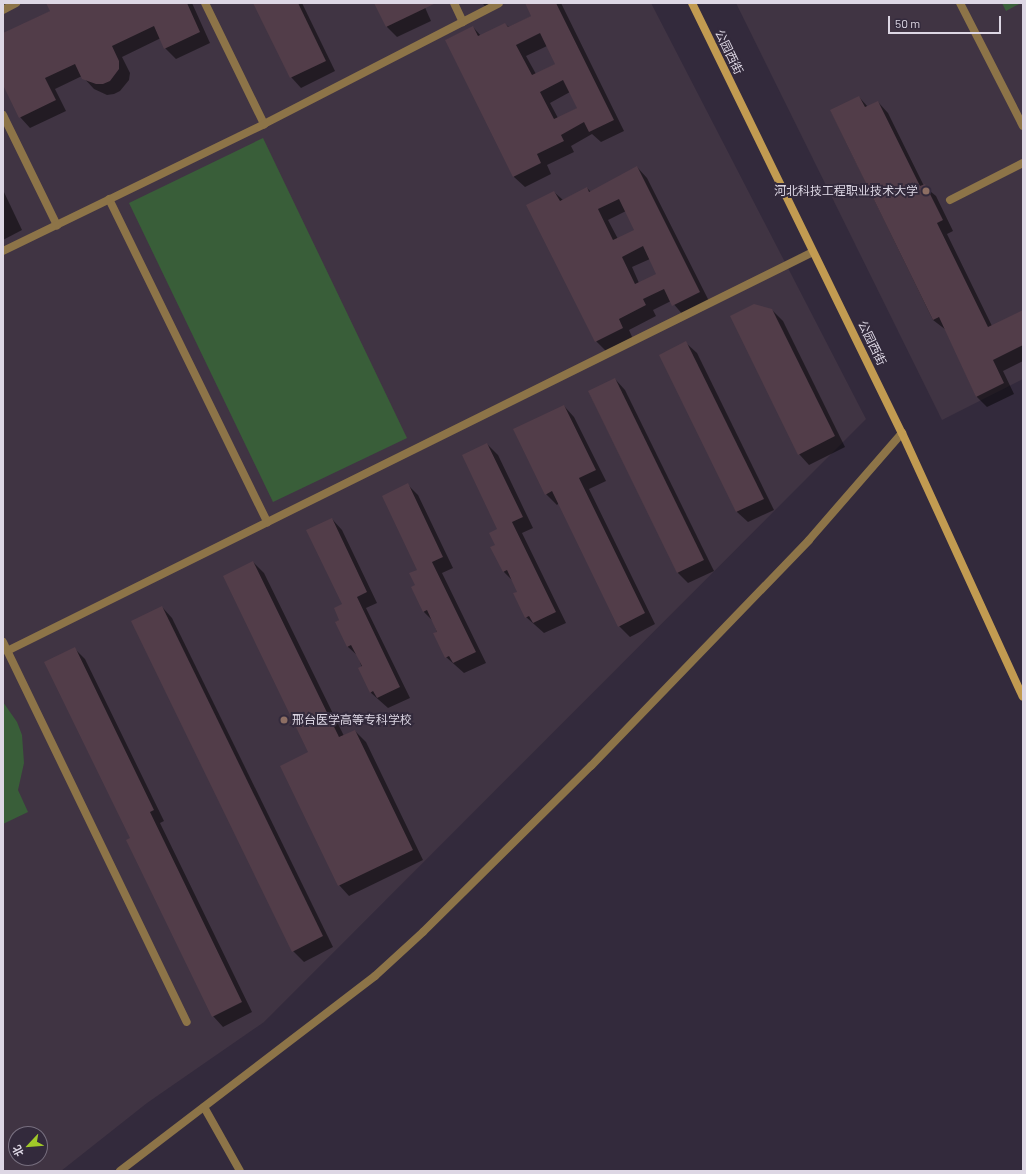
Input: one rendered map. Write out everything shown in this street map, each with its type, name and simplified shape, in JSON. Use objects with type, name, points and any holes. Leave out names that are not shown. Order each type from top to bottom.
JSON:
[{"type":"street","points":[[3,10],[16,3]]},
{"type":"street","points":[[205,3],[264,124]]},
{"type":"street","points":[[454,3],[463,22]]},
{"type":"street","points":[[3,251],[264,124],[499,3]]},
{"type":"street","name":"公园西街","points":[[692,3],[902,433],[1023,697]]},
{"type":"street","points":[[960,3],[1023,126]]},
{"type":"street","points":[[3,115],[57,225]]},
{"type":"street","points":[[950,200],[1023,163]]},
{"type":"street","points":[[109,199],[266,522]]},
{"type":"street","points":[[7,651],[814,252]]},
{"type":"street","points":[[120,1171],[375,976],[423,932],[591,766],[809,540],[902,433]]},
{"type":"street","points":[[3,642],[187,1022]]},
{"type":"street","points":[[204,1107],[240,1171]]},
{"type":"shaded area","name":"邢台医学高等专科学校","points":[[3,3],[651,3],[866,419],[264,1022],[147,1103],[61,1171],[3,1171]]},
{"type":"shaded area","name":"河北科技工程职业技术大学","points":[[736,3],[1023,3],[1023,379],[942,420]]},
{"type":"green space","points":[[1002,3],[1021,3],[1006,11]]},
{"type":"green space","points":[[263,138],[407,438],[273,502],[129,203]]},
{"type":"green space","points":[[3,702],[17,722],[22,735],[24,763],[18,790],[28,812],[3,824]]},
{"type":"building","points":[[46,3],[187,3],[200,32],[164,49],[154,26],[112,46],[119,61],[119,69],[110,81],[103,84],[96,84],[82,79],[75,64],[45,78],[56,100],[19,118],[3,85],[3,33],[50,11]]},
{"type":"building","points":[[253,3],[298,3],[326,61],[290,78]]},
{"type":"building","points":[[374,3],[436,3],[386,27]]},
{"type":"building","points":[[525,3],[556,3],[614,120],[589,132],[584,122],[561,135],[564,141],[537,154],[541,163],[513,177],[445,40],[473,26],[478,36],[505,23],[508,27],[531,16]],"holes":[[[540,33],[555,64],[532,75],[516,45]],[[563,80],[577,108],[554,119],[540,92]]]},
{"type":"building","points":[[859,96],[865,107],[878,101],[920,186],[925,184],[943,220],[937,223],[988,327],[1023,310],[1023,345],[993,360],[1004,383],[976,397],[939,317],[933,320],[830,110]]},
{"type":"building","points":[[637,166],[700,292],[672,306],[664,289],[643,299],[646,305],[619,319],[623,328],[595,342],[526,205],[554,191],[560,201],[587,187],[589,192]],"holes":[[[619,199],[634,230],[613,240],[598,209]],[[643,246],[656,274],[635,284],[622,257]]]},
{"type":"building","points":[[754,304],[772,309],[835,436],[798,455],[730,316]]},
{"type":"building","points":[[686,341],[764,499],[736,512],[659,355]]},
{"type":"building","points":[[615,378],[704,560],[677,573],[588,391]]},
{"type":"building","points":[[564,405],[596,470],[579,478],[645,613],[618,627],[552,491],[545,495],[513,429]]},
{"type":"building","points":[[487,443],[523,517],[512,522],[556,612],[533,623],[529,616],[525,618],[513,593],[517,592],[507,570],[503,572],[490,547],[495,545],[489,533],[497,529],[462,455]]},
{"type":"building","points":[[408,483],[443,557],[432,562],[476,652],[453,663],[449,656],[445,658],[433,633],[437,632],[427,610],[423,612],[411,587],[415,585],[409,573],[417,570],[382,496]]},
{"type":"building","points":[[332,518],[367,592],[357,597],[400,687],[377,698],[373,691],[370,693],[358,668],[362,666],[351,645],[347,647],[335,622],[339,620],[334,608],[342,604],[306,530]]},
{"type":"building","points":[[253,561],[339,737],[355,730],[413,850],[338,886],[280,766],[308,752],[223,576]]},
{"type":"building","points":[[162,606],[323,936],[292,952],[131,621]]},
{"type":"building","points":[[75,647],[154,810],[150,812],[242,1002],[212,1017],[126,840],[130,838],[44,662]]},
{"type":"place","name":"河北科技工程职业技术大学","points":[[926,191]]},
{"type":"place","name":"邢台医学高等专科学校","points":[[284,720]]}]
